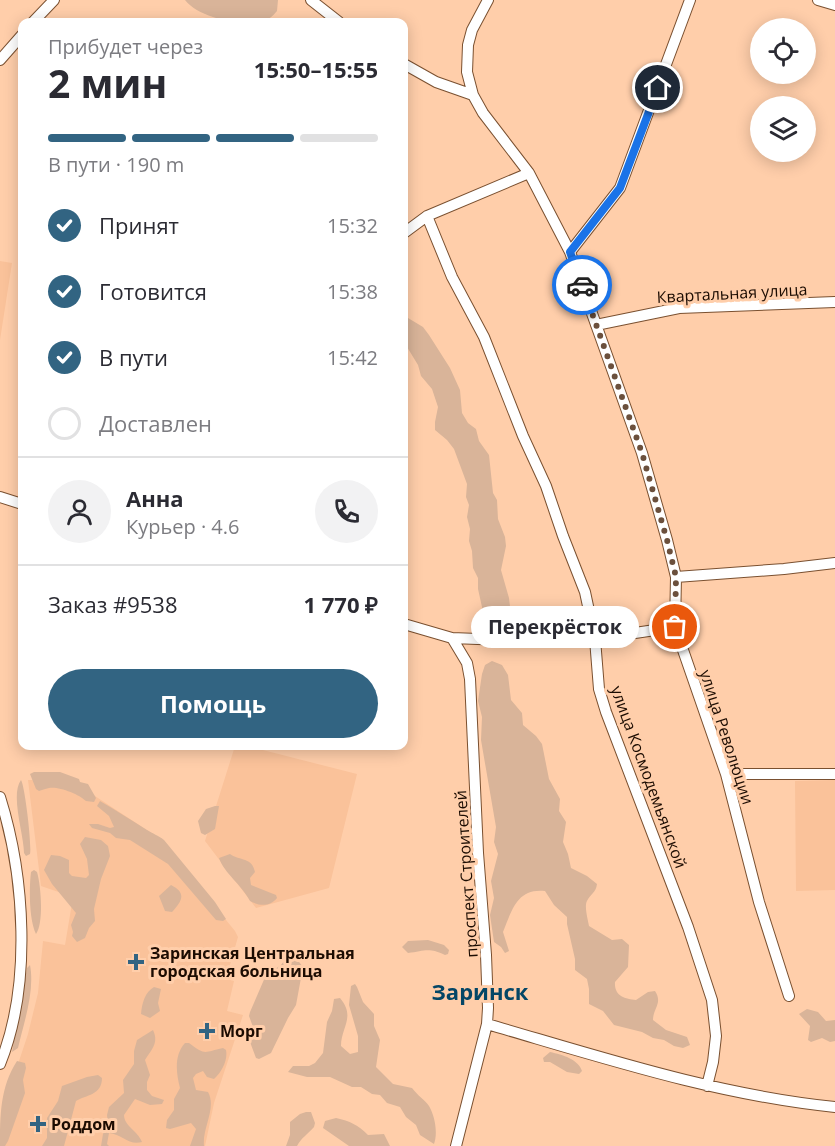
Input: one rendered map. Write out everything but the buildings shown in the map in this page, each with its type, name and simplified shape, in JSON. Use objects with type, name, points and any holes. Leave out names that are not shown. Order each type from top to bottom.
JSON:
[{"type":"street","points":[[37,18],[54,0]]},
{"type":"street","points":[[311,0],[334,18]]},
{"type":"street","name":"улица Революции","points":[[488,0],[476,22],[468,45],[467,72],[473,95],[483,113],[529,172],[570,252],[642,453],[676,577],[675,627],[726,774],[759,903],[789,996]]},
{"type":"street","points":[[570,252],[620,188],[690,0]]},
{"type":"street","points":[[818,0],[835,5]]},
{"type":"street","points":[[0,60],[18,39]]},
{"type":"street","points":[[408,66],[436,82],[473,95]]},
{"type":"street","points":[[408,230],[427,216],[529,172]]},
{"type":"street","name":"улица Космодемьянской","points":[[427,216],[452,278],[484,337],[523,436],[546,486],[585,592],[595,639],[599,689],[606,712],[688,927],[712,1000],[716,1036],[707,1086]]},
{"type":"street","name":"Квартальная улица","points":[[597,325],[679,308],[835,302]]},
{"type":"street","points":[[0,497],[18,503]]},
{"type":"street","points":[[676,577],[835,563]]},
{"type":"street","points":[[408,625],[452,638],[556,642],[595,639],[675,627]]},
{"type":"street","name":"проспект Строителей","points":[[452,638],[467,663],[470,679],[478,853],[486,955],[487,1024],[456,1146]]},
{"type":"street","points":[[726,774],[835,774]]},
{"type":"street","points":[[0,797],[20,896],[22,933],[18,996],[0,1064]]},
{"type":"street","points":[[487,1024],[707,1086],[781,1100],[835,1107]]},
{"type":"shaded area","points":[[185,0],[278,0],[277,11],[269,18],[217,18],[191,6]]},
{"type":"shaded area","points":[[0,261],[12,263],[0,340]]},
{"type":"shaded area","points":[[408,318],[423,327],[450,368],[460,390],[462,413],[468,423],[476,429],[479,441],[489,455],[493,493],[497,500],[498,519],[506,546],[501,570],[511,615],[518,629],[515,636],[499,634],[484,616],[469,541],[467,484],[454,449],[435,430],[438,407],[432,389],[421,376],[418,365],[408,349]]},
{"type":"shaded area","points":[[492,661],[502,665],[508,675],[511,700],[522,713],[523,725],[542,744],[549,779],[560,799],[559,811],[566,822],[563,842],[571,868],[597,884],[586,903],[589,926],[612,940],[622,939],[629,945],[628,967],[615,982],[616,991],[624,998],[636,1000],[648,992],[655,991],[658,1002],[653,1020],[666,1030],[687,1037],[690,1045],[683,1048],[674,1046],[642,1032],[614,1025],[603,1011],[589,1004],[587,979],[575,970],[567,917],[554,905],[545,891],[528,893],[517,902],[503,932],[509,951],[505,953],[494,942],[490,915],[494,898],[491,881],[498,854],[494,842],[496,827],[481,740],[482,717],[478,701],[485,665]]},
{"type":"shaded area","points":[[234,750],[263,750],[357,774],[329,888],[256,908],[205,841]]},
{"type":"shaded area","points":[[60,772],[79,779],[80,782],[88,784],[96,798],[94,802],[86,801],[74,793],[58,788],[39,791],[30,774]]},
{"type":"shaded area","points":[[21,780],[30,840],[30,854],[26,856],[17,805],[18,787]]},
{"type":"shaded area","name":"Заринская Центральная городская больница","points":[[28,780],[72,781],[159,838],[238,937],[226,979],[234,981],[227,1011],[243,1015],[214,1103],[205,1146],[0,1146],[8,1094],[28,1034],[38,993],[43,941],[65,945],[73,897],[41,886]]},
{"type":"shaded area","points":[[835,780],[835,890],[796,891],[795,781]]},
{"type":"shaded area","points":[[100,801],[164,840],[215,902],[226,919],[216,920],[168,864],[130,840],[116,838],[110,833],[92,828],[89,824],[114,827],[109,816],[97,806]]},
{"type":"shaded area","points":[[219,806],[215,829],[205,835],[201,833],[198,821],[206,809]]},
{"type":"shaded area","points":[[85,837],[101,840],[108,846],[110,856],[101,879],[94,909],[95,921],[85,938],[77,942],[72,936],[71,925],[76,913],[52,884],[44,870],[51,855],[60,856],[69,860],[69,873],[72,876],[86,878],[89,875],[87,859],[80,844]]},
{"type":"shaded area","points":[[230,854],[251,864],[255,872],[250,878],[251,885],[276,895],[277,898],[274,901],[264,905],[250,901],[221,863],[219,858]]},
{"type":"shaded area","points":[[34,870],[37,872],[41,894],[39,929],[36,934],[30,904],[31,872]]},
{"type":"shaded area","points":[[171,885],[181,894],[172,912],[165,911],[159,896]]},
{"type":"shaded area","points":[[428,940],[444,945],[449,950],[448,954],[430,950],[408,953],[402,947],[408,941]]},
{"type":"shaded area","points":[[288,956],[296,958],[303,967],[296,1005],[271,1053],[259,1059],[256,1058],[250,1042],[253,1027],[250,1012],[266,975],[281,965]]},
{"type":"shaded area","points":[[30,965],[31,985],[28,1007],[18,1048],[12,1052],[27,968]]},
{"type":"shaded area","points":[[355,984],[363,1002],[374,1014],[374,1026],[380,1040],[376,1067],[393,1084],[412,1088],[427,1104],[435,1125],[434,1144],[420,1135],[416,1125],[406,1117],[400,1107],[387,1103],[380,1095],[372,1094],[361,1087],[352,1087],[330,1077],[307,1077],[288,1072],[293,1066],[309,1066],[315,1063],[323,1053],[327,1022],[334,999],[340,998],[347,1011],[341,1046],[350,1054],[358,1052],[358,1036],[349,1005],[351,986]]},
{"type":"shaded area","points":[[154,987],[161,989],[158,1003],[160,1011],[150,1018],[141,1014],[141,1010],[146,995]]},
{"type":"shaded area","points":[[807,1009],[818,1012],[826,1021],[835,1020],[835,1041],[830,1042],[822,1038],[811,1042],[808,1040],[810,1026],[799,1014]]},
{"type":"shaded area","points":[[153,1030],[155,1042],[145,1060],[150,1075],[147,1090],[152,1096],[164,1100],[162,1104],[150,1105],[135,1099],[124,1115],[126,1122],[142,1142],[129,1141],[109,1133],[107,1144],[109,1146],[101,1146],[108,1124],[109,1107],[124,1093],[123,1080],[134,1064],[137,1040]]},
{"type":"shaded area","points":[[185,1043],[205,1052],[223,1048],[226,1050],[224,1066],[214,1079],[207,1077],[203,1071],[193,1078],[196,1090],[208,1092],[210,1098],[211,1105],[204,1146],[190,1146],[196,1129],[191,1123],[166,1128],[167,1120],[174,1110],[174,1099],[180,1088],[177,1064],[179,1053]]},
{"type":"shaded area","points":[[550,1052],[574,1061],[582,1071],[579,1074],[567,1072],[550,1062],[544,1062],[543,1058]]},
{"type":"shaded area","points":[[17,1061],[25,1063],[23,1080],[25,1093],[8,1141],[5,1146],[0,1146],[4,1091]]},
{"type":"shaded area","points":[[98,1075],[102,1078],[99,1088],[93,1094],[76,1101],[64,1146],[42,1146],[47,1138],[47,1118],[58,1101],[62,1086]]},
{"type":"shaded area","points":[[306,1112],[311,1112],[314,1127],[297,1146],[286,1146],[290,1135],[290,1122]]},
{"type":"shaded area","points":[[336,1118],[354,1124],[368,1135],[384,1134],[390,1146],[349,1146],[323,1128],[325,1121]]},
{"type":"way so far","points":[[582,285],[642,453],[667,540],[676,577],[675,627]]},
{"type":"place","name":"Перекрёсток","points":[[675,627]]},
{"type":"place","name":"Заринская Центральная городская больница","points":[[136,962]]},
{"type":"place","name":"Морг","points":[[207,1031]]},
{"type":"place","name":"Роддом","points":[[38,1124]]},
{"type":"district","name":"Заринск","points":[[480,991]]},
{"type":"route","points":[[582,285],[570,252],[620,188],[658,88]]}]
